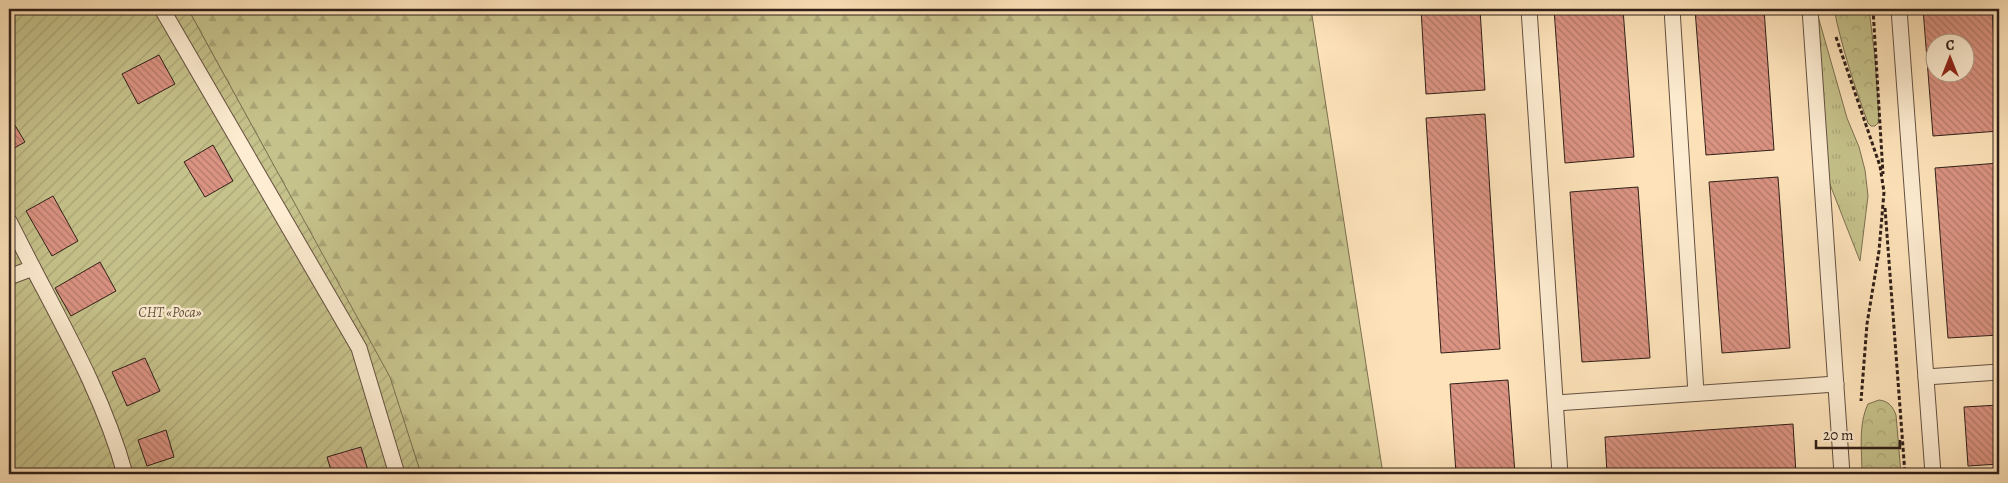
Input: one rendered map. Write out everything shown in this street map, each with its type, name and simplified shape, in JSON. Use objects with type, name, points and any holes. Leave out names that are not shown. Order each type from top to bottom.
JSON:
[{"type":"lane","points":[[162,9],[359,348],[397,474]]},
{"type":"lane","points":[[1529,9],[1560,474]]},
{"type":"lane","points":[[1672,9],[1696,393]]},
{"type":"lane","points":[[1810,9],[1842,474]]},
{"type":"lane","points":[[1899,9],[1933,474]]},
{"type":"lane","points":[[9,221],[95,388],[110,426],[125,474]]},
{"type":"lane","points":[[9,277],[33,268]]},
{"type":"lane","points":[[1926,377],[1999,372]]},
{"type":"lane","points":[[1556,403],[1836,384]]},
{"type":"path","points":[[1873,9],[1884,192],[1905,474]]},
{"type":"path","points":[[1835,36],[1880,166],[1884,192],[1882,226],[1867,324],[1861,403]]},
{"type":"green space","name":"СНТ «Роса»","points":[[9,9],[188,9],[390,377],[421,474],[9,474]]},
{"type":"green space","points":[[188,9],[1311,9],[1383,474],[421,474],[389,377]]},
{"type":"green space","points":[[1816,9],[1847,118],[1859,147],[1865,170],[1868,196],[1860,261],[1829,182]]},
{"type":"green space","points":[[1834,9],[1869,9],[1879,118],[1875,126],[1871,126],[1868,123],[1853,81]]},
{"type":"green space","points":[[1879,400],[1890,405],[1896,415],[1901,474],[1862,474],[1861,438],[1865,412],[1868,404]]},
{"type":"building","points":[[1421,9],[1480,9],[1485,90],[1426,94]]},
{"type":"building","points":[[1554,9],[1623,9],[1634,157],[1565,163]]},
{"type":"building","points":[[1695,9],[1764,9],[1774,150],[1706,155]]},
{"type":"building","points":[[1923,9],[1992,9],[1999,131],[1933,136],[1929,82],[1976,82],[1976,32],[1926,32],[1926,47]]},
{"type":"building","points":[[159,55],[175,84],[138,104],[122,74]]},
{"type":"building","points":[[1485,114],[1500,349],[1441,353],[1426,118]]},
{"type":"building","points":[[9,118],[25,142],[9,151]]},
{"type":"building","points":[[213,145],[233,181],[205,197],[184,162]]},
{"type":"building","points":[[1999,163],[1999,335],[1948,338],[1935,168]]},
{"type":"building","points":[[1778,177],[1790,348],[1722,353],[1709,182]]},
{"type":"building","points":[[1638,187],[1650,358],[1582,362],[1570,192]]},
{"type":"building","points":[[53,196],[78,241],[52,256],[26,211]]},
{"type":"building","points":[[100,262],[116,291],[71,316],[55,288]]},
{"type":"building","points":[[145,358],[160,391],[127,406],[112,372]]},
{"type":"building","points":[[1508,380],[1515,474],[1456,474],[1450,384]]},
{"type":"building","points":[[1999,405],[1999,464],[1968,466],[1964,407]]},
{"type":"building","points":[[1793,424],[1796,474],[1607,474],[1605,437]]},
{"type":"building","points":[[166,430],[174,457],[147,466],[138,440]]},
{"type":"building","points":[[361,447],[369,474],[332,474],[327,457]]}]
